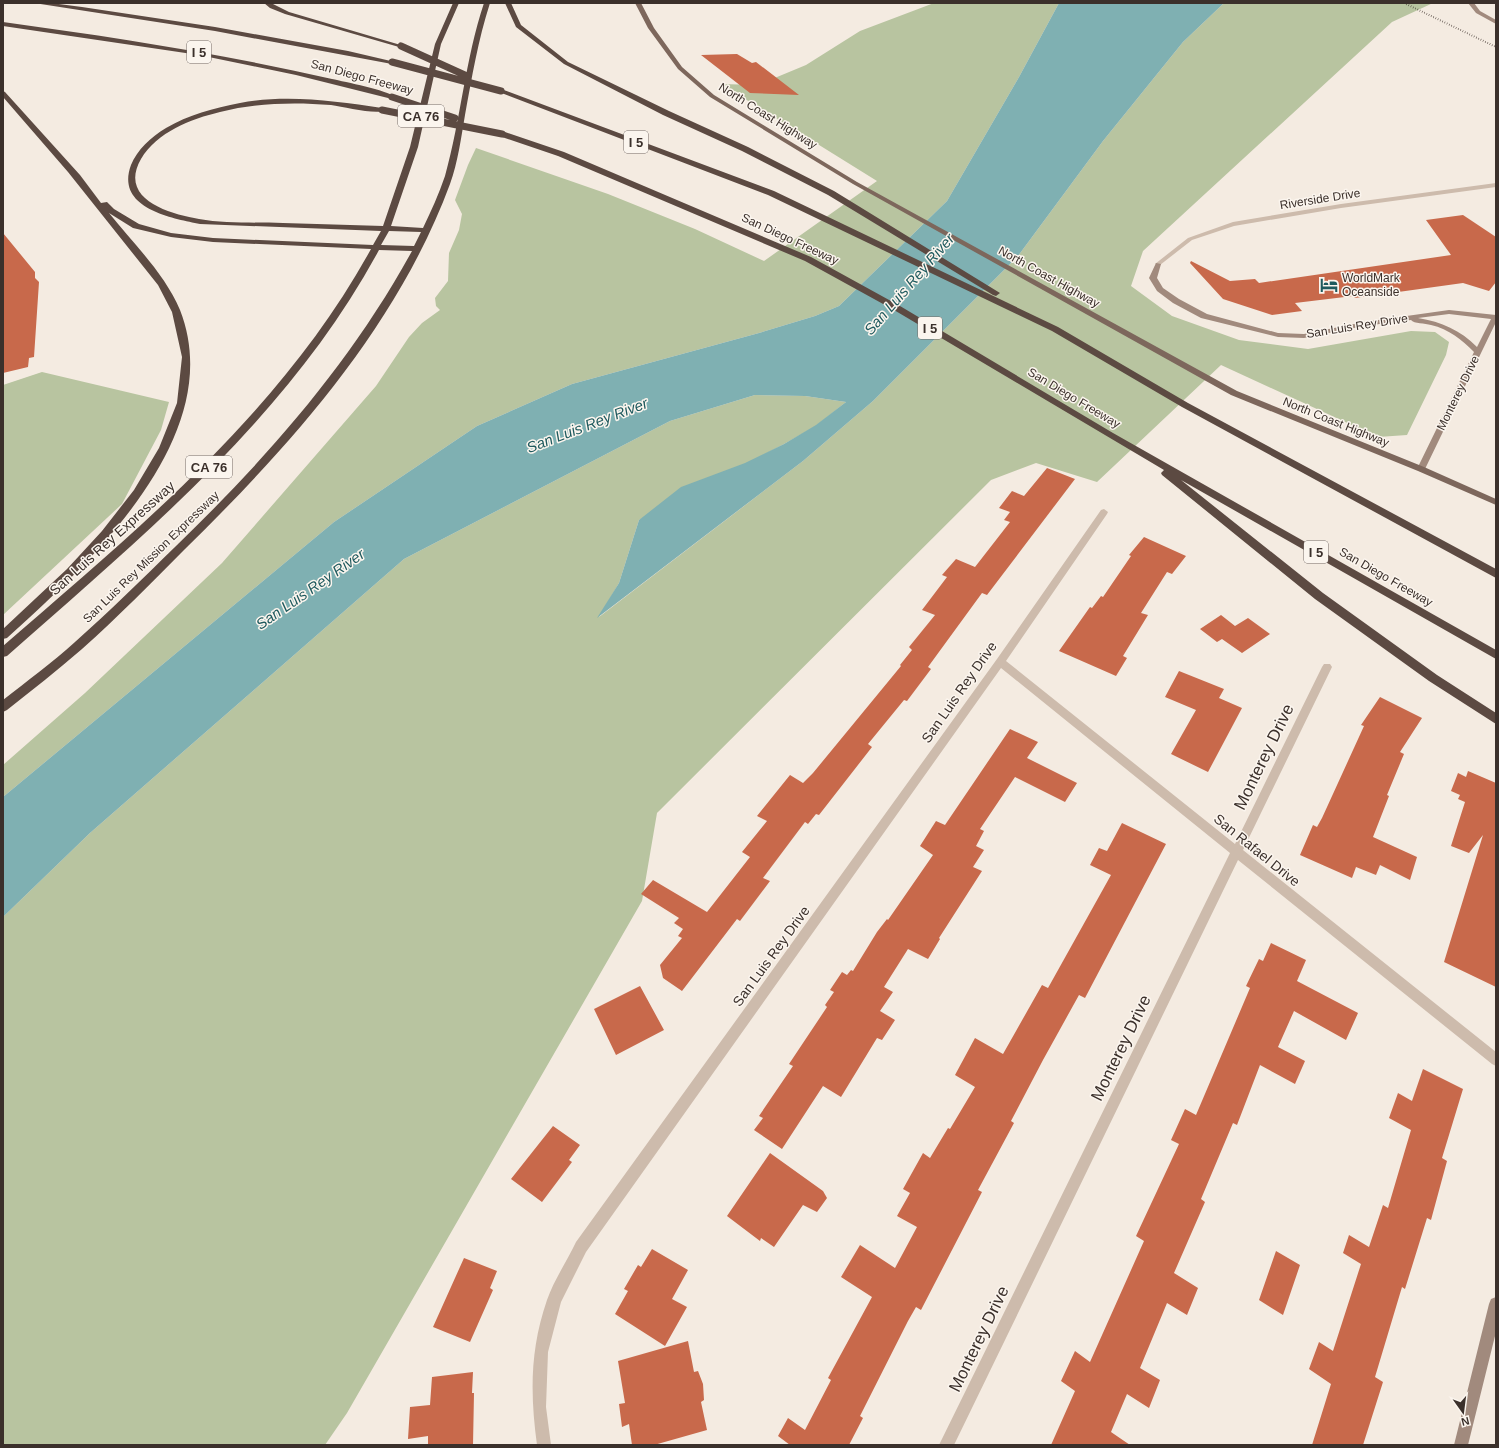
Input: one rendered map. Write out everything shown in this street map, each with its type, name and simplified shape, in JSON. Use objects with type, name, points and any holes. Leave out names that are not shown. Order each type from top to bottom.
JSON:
[{"type":"highway","name":"San Diego Freeway","points":[[37,3],[192,25],[302,43],[392,62],[501,91],[771,193],[1055,329],[1186,405],[1496,574]]},
{"type":"highway","points":[[267,3],[287,14],[401,46],[501,91]]},
{"type":"highway","name":"CA 76","points":[[377,247],[386,229],[414,147],[438,44],[456,3]]},
{"type":"highway","name":"San Luis Rey Mission Expressway","points":[[3,708],[87,638],[197,533],[266,461],[318,400],[368,331],[426,230],[446,182],[474,51],[487,3]]},
{"type":"highway","points":[[508,3],[518,26],[566,63],[666,113],[745,149],[831,193],[1055,329]]},
{"type":"highway","name":"San Diego Freeway","points":[[3,24],[201,52],[343,83],[392,97],[561,154],[718,220],[808,259],[896,308],[1135,449],[1496,655]]},
{"type":"highway","points":[[3,93],[72,172],[165,288],[177,313],[184,342],[187,367],[177,415],[166,446],[125,511],[85,557],[3,635]]},
{"type":"highway","points":[[426,230],[200,222],[170,215],[152,206],[137,195],[131,185],[130,177],[136,159],[144,149],[161,135],[191,119],[220,109],[280,100],[306,100],[382,110],[502,134]]},
{"type":"highway","points":[[72,172],[111,211],[136,226],[171,235],[213,240],[416,249]]},
{"type":"highway","name":"San Luis Rey Expressway","points":[[3,653],[157,518],[220,456],[267,405],[324,333],[354,288],[377,247]]},
{"type":"highway","points":[[1135,449],[1319,596],[1432,678],[1496,719]]},
{"type":"main road","name":"North Coast Highway","points":[[638,3],[651,28],[680,68],[712,96],[855,183],[1234,393],[1422,469],[1496,502]]},
{"type":"street","points":[[1471,3],[1478,12],[1496,22]]},
{"type":"street","name":"Riverside Drive","points":[[1158,264],[1190,239],[1233,224],[1341,206],[1496,185]]},
{"type":"street","name":"San Luis Rey Drive","points":[[1158,264],[1153,278],[1160,289],[1176,301],[1204,316],[1278,335],[1304,336],[1403,318],[1449,312],[1496,317]]},
{"type":"street","name":"Monterey Drive","points":[[1422,469],[1496,317]]},
{"type":"street","points":[[1403,318],[1434,323],[1446,328],[1462,336],[1478,352]]},
{"type":"street","name":"San Luis Rey Drive","points":[[544,1445],[539,1407],[541,1352],[554,1300],[581,1247],[1000,662],[1104,512]]},
{"type":"street","name":"San Rafael Drive","points":[[1000,662],[1496,1060]]},
{"type":"street","name":"Monterey Drive","points":[[946,1445],[1327,667]]},
{"type":"street","points":[[1461,1445],[1496,1304]]},
{"type":"green space","points":[[934,3],[1059,3],[1019,77],[947,201],[839,306],[815,316],[759,333],[572,384],[477,426],[334,522],[3,797],[3,765],[85,693],[222,563],[376,386],[409,337],[422,323],[440,310],[436,306],[435,298],[448,281],[449,253],[459,230],[462,214],[455,200],[476,148],[608,194],[695,229],[764,261],[877,181],[721,84],[758,85],[806,65],[860,31]]},
{"type":"green space","points":[[1224,3],[1433,3],[1392,22],[1143,251],[1131,286],[1172,316],[1239,340],[1308,349],[1411,331],[1435,332],[1449,342],[1446,355],[1407,435],[1378,437],[1221,365],[1097,482],[1036,463],[991,480],[657,813],[642,901],[347,1413],[325,1445],[3,1445],[3,917],[90,833],[404,559],[670,421],[755,395],[805,396],[846,402],[816,426],[639,520],[619,583],[599,617],[803,461],[873,401],[1018,256],[1103,141],[1183,42]]},
{"type":"green space","points":[[42,372],[169,402],[161,430],[122,504],[3,615],[3,385]]},
{"type":"water","name":"San Luis Rey River","points":[[1059,3],[1224,3],[1183,42],[1103,141],[1018,256],[873,401],[803,461],[597,618],[619,583],[639,520],[681,487],[745,463],[784,444],[816,425],[846,402],[805,396],[755,395],[670,421],[404,559],[90,833],[3,917],[3,797],[334,522],[477,426],[572,384],[759,333],[815,316],[839,306],[947,201],[1019,77]]},
{"type":"building","points":[[737,54],[752,63],[756,62],[799,95],[750,93],[701,55]]},
{"type":"building","name":"WorldMark Oceanside","points":[[1463,215],[1496,237],[1496,282],[1489,291],[1463,283],[1355,298],[1353,296],[1295,303],[1302,311],[1272,315],[1223,299],[1190,263],[1191,261],[1230,281],[1255,279],[1259,283],[1451,255],[1426,220]]},
{"type":"building","points":[[3,233],[35,272],[35,278],[39,282],[34,357],[29,358],[28,367],[3,373]]},
{"type":"building","points":[[1047,468],[1075,479],[987,595],[982,593],[928,667],[931,669],[907,701],[904,700],[868,744],[872,747],[819,815],[816,814],[808,824],[805,822],[763,878],[770,881],[740,921],[737,919],[682,991],[663,978],[660,965],[682,938],[678,936],[683,929],[674,923],[679,918],[641,894],[653,880],[707,912],[750,857],[742,852],[767,821],[757,816],[790,775],[803,783],[813,773],[901,666],[900,665],[912,650],[909,647],[935,615],[922,610],[947,577],[942,575],[956,559],[975,567],[1010,522],[1004,520],[1010,512],[999,508],[1012,491],[1024,496]]},
{"type":"building","points":[[1144,537],[1186,556],[1172,574],[1167,572],[1141,613],[1148,615],[1123,656],[1127,658],[1116,676],[1059,651],[1090,607],[1092,608],[1101,596],[1103,597],[1131,556],[1129,555]]},
{"type":"building","points":[[1221,615],[1235,626],[1248,618],[1270,634],[1242,653],[1222,639],[1217,642],[1200,629]]},
{"type":"building","points":[[1179,671],[1224,689],[1219,698],[1242,708],[1208,772],[1171,754],[1196,710],[1165,697]]},
{"type":"building","points":[[1380,697],[1422,718],[1400,752],[1404,754],[1387,795],[1389,796],[1373,837],[1417,857],[1410,880],[1380,865],[1376,875],[1356,867],[1352,878],[1300,855],[1313,825],[1317,827],[1322,818],[1364,726],[1361,725]]},
{"type":"building","points":[[1010,729],[1038,742],[1027,758],[1077,783],[1065,802],[1015,777],[980,829],[984,831],[976,846],[984,850],[973,867],[982,871],[939,938],[940,939],[928,959],[908,949],[884,987],[893,992],[880,1011],[895,1020],[882,1040],[877,1038],[841,1097],[823,1086],[782,1149],[754,1130],[763,1118],[759,1116],[793,1066],[789,1064],[827,1007],[825,1005],[834,992],[830,990],[842,972],[847,975],[851,970],[853,971],[877,932],[887,919],[888,920],[933,855],[920,846],[936,821],[945,825]]},
{"type":"building","points":[[1468,771],[1496,783],[1496,987],[1444,962],[1483,835],[1469,853],[1451,846],[1465,802],[1458,799],[1460,795],[1451,791],[1458,773],[1466,777]]},
{"type":"building","points":[[1122,823],[1166,844],[1085,998],[1079,995],[1043,1060],[1011,1121],[1014,1123],[978,1190],[982,1192],[921,1310],[916,1307],[908,1321],[860,1416],[863,1418],[849,1445],[790,1445],[778,1436],[788,1418],[805,1430],[831,1380],[828,1378],[872,1297],[841,1277],[860,1245],[895,1268],[917,1227],[897,1216],[910,1193],[903,1189],[923,1153],[930,1158],[948,1128],[950,1129],[975,1087],[955,1075],[975,1038],[1003,1054],[1042,985],[1048,988],[1111,875],[1090,865],[1099,848],[1107,851]]},
{"type":"building","points":[[1271,943],[1306,960],[1297,981],[1358,1013],[1346,1040],[1294,1011],[1278,1047],[1305,1061],[1295,1084],[1260,1065],[1237,1125],[1233,1123],[1201,1199],[1205,1202],[1174,1273],[1198,1288],[1187,1315],[1167,1303],[1140,1368],[1160,1380],[1149,1408],[1127,1394],[1111,1432],[1130,1445],[1051,1445],[1075,1391],[1061,1381],[1075,1351],[1090,1362],[1144,1241],[1136,1236],[1179,1144],[1171,1140],[1185,1109],[1196,1115],[1250,988],[1246,986],[1259,959],[1263,961]]},
{"type":"building","points":[[640,986],[664,1030],[616,1055],[594,1009]]},
{"type":"building","points":[[1423,1069],[1463,1089],[1442,1158],[1447,1161],[1431,1220],[1427,1218],[1405,1289],[1402,1287],[1375,1377],[1383,1382],[1363,1445],[1312,1445],[1331,1384],[1309,1369],[1319,1342],[1333,1351],[1361,1264],[1343,1253],[1349,1235],[1369,1247],[1383,1205],[1388,1208],[1411,1130],[1389,1118],[1398,1093],[1412,1101]]},
{"type":"building","points":[[553,1126],[580,1145],[569,1160],[572,1162],[542,1202],[511,1179]]},
{"type":"building","points":[[770,1153],[823,1191],[827,1198],[817,1212],[803,1205],[774,1247],[761,1238],[760,1241],[727,1216]]},
{"type":"building","points":[[652,1249],[688,1270],[672,1299],[687,1307],[665,1346],[615,1314],[628,1291],[624,1289],[638,1265],[641,1267]]},
{"type":"building","points":[[1276,1251],[1300,1265],[1283,1315],[1259,1300]]},
{"type":"building","points":[[464,1258],[497,1271],[490,1288],[493,1290],[470,1342],[433,1327]]},
{"type":"building","points":[[688,1341],[694,1372],[698,1371],[703,1384],[704,1400],[701,1402],[707,1430],[654,1445],[632,1445],[629,1424],[622,1427],[619,1404],[625,1403],[618,1361]]},
{"type":"building","points":[[473,1372],[473,1445],[428,1445],[428,1436],[408,1439],[410,1407],[430,1405],[432,1377]]},
{"type":"railway","points":[[1404,3],[1496,47]]},
{"type":"place","name":"WorldMark Oceanside","points":[[1329,285]]}]
